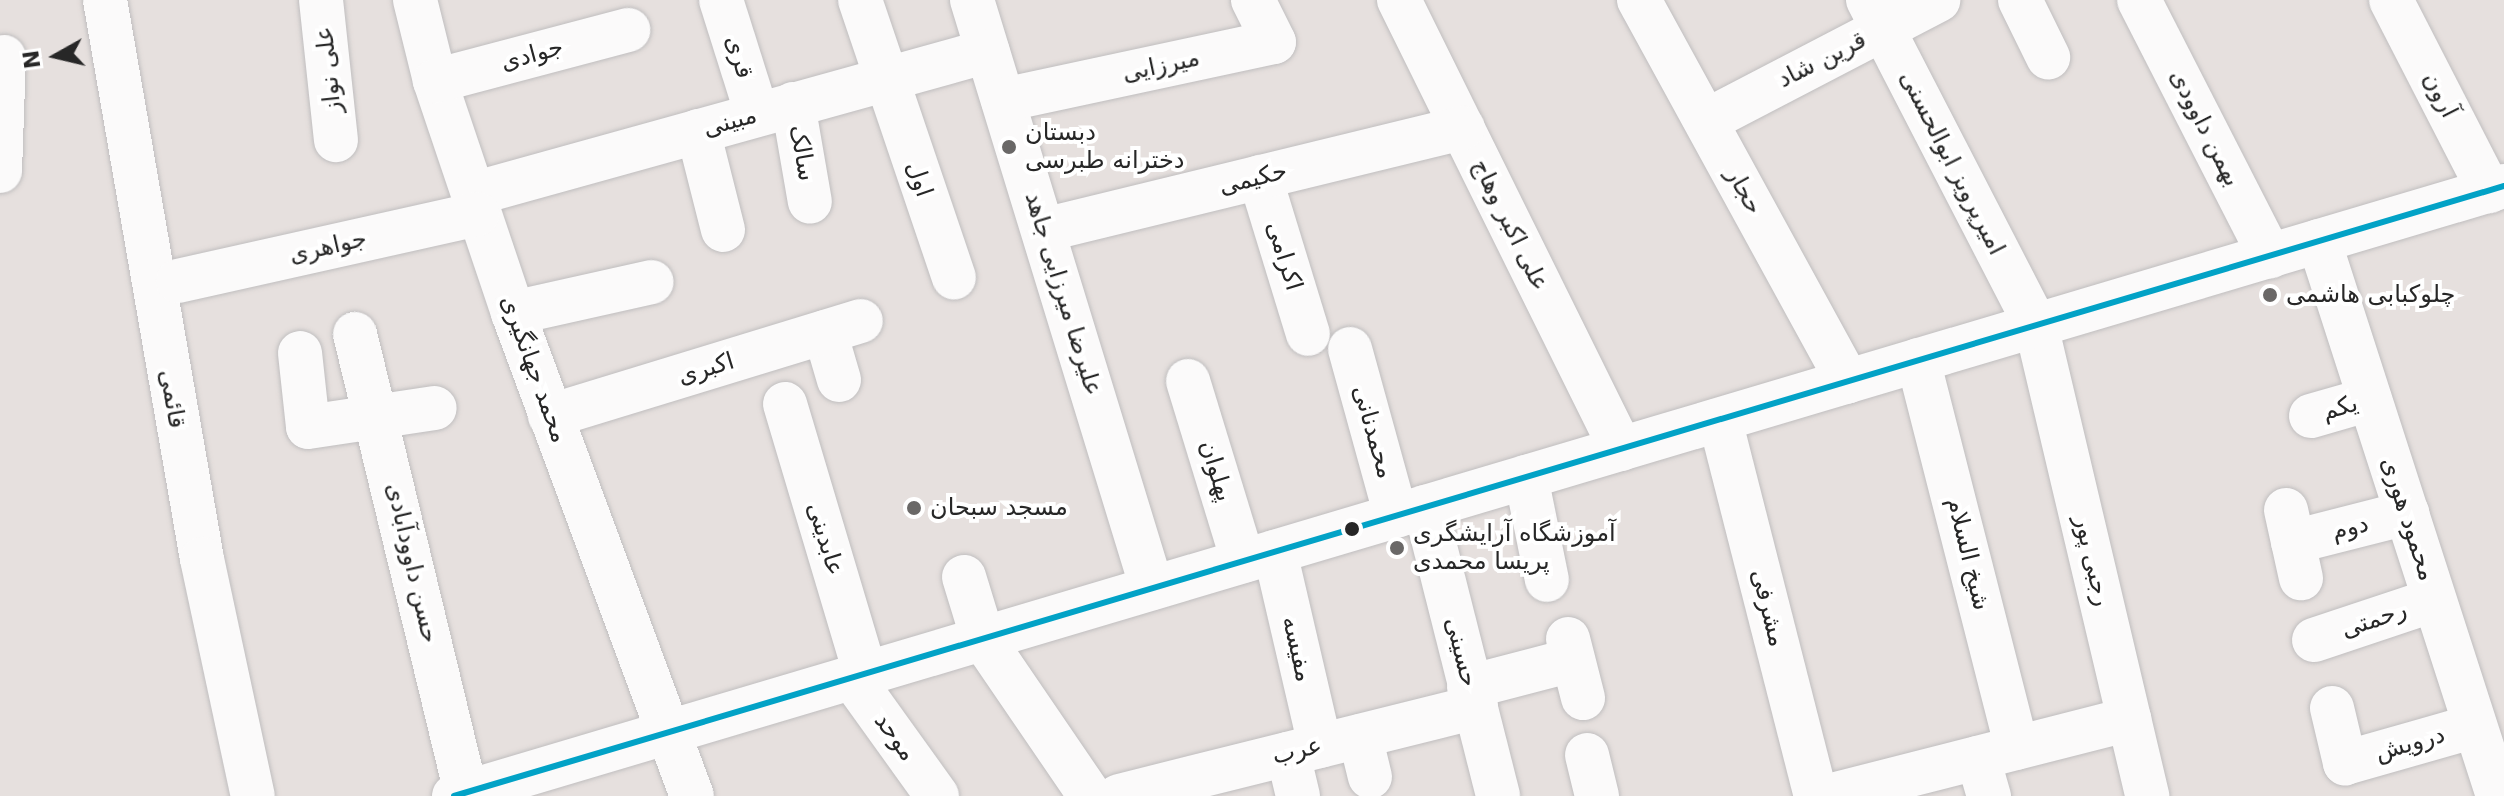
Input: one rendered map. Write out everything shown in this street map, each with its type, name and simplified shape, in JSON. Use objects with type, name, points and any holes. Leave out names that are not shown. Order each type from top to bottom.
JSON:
[{"type":"street","name":"قائمی","points":[[105,0],[183,454],[253,796]]},
{"type":"street","name":"علی نواز","points":[[321,0],[336,140]]},
{"type":"street","name":"محمد جهانگیری","points":[[415,0],[435,81],[513,313],[671,732],[692,796]]},
{"type":"street","name":"قری","points":[[721,0],[775,109]]},
{"type":"street","name":"اول","points":[[860,0],[884,79],[954,278]]},
{"type":"street","name":"علیرضا میرزایی جاهد","points":[[972,0],[1152,588]]},
{"type":"street","name":"میرزایی","points":[[1003,100],[1274,42],[1253,0]]},
{"type":"street","name":"علی اکبر وهاج","points":[[1399,0],[1621,449]]},
{"type":"street","name":"حجار","points":[[1639,0],[1848,381]]},
{"type":"street","name":"قرین شاد","points":[[1706,121],[1876,14],[1938,0]]},
{"type":"street","points":[[2020,0],[2048,57]]},
{"type":"street","name":"بهمن داوودی","points":[[2139,0],[2270,256]]},
{"type":"street","name":"آرون","points":[[2391,0],[2497,188]]},
{"type":"street","name":"امیرپرویز ابوالحسنی","points":[[1876,14],[2036,325]]},
{"type":"street","name":"جوادی","points":[[435,81],[628,30]]},
{"type":"street","name":"مبینی","points":[[476,204],[698,131],[988,51]]},
{"type":"street","points":[[0,171],[4,57]]},
{"type":"street","name":"سالک","points":[[775,109],[810,202]]},
{"type":"street","name":"حکیمی","points":[[1044,230],[1463,128]]},
{"type":"street","points":[[698,131],[723,230]]},
{"type":"street","name":"اکرامی","points":[[1260,177],[1308,334]]},
{"type":"street","points":[[460,794],[2497,188]]},
{"type":"street","name":"جواهری","points":[[178,281],[476,204]]},
{"type":"street","name":"محمود هوری","points":[[2319,241],[2434,600],[2487,739],[2498,796]]},
{"type":"street","points":[[513,313],[652,282]]},
{"type":"street","name":"رجبی پور","points":[[2036,325],[2147,796]]},
{"type":"street","name":"اکبری","points":[[550,416],[843,327],[839,380]]},
{"type":"street","name":"حسن داوودآبادی","points":[[355,334],[378,416],[460,794]]},
{"type":"street","name":"محمدنانی","points":[[1350,349],[1411,512]]},
{"type":"street","points":[[300,353],[308,427],[435,408]]},
{"type":"street","name":"شیخ السلام","points":[[1918,360],[1995,767]]},
{"type":"street","name":"پهلوان","points":[[1188,381],[1259,556]]},
{"type":"street","name":"یکم","points":[[2311,416],[2370,399]]},
{"type":"street","name":"عابدینی","points":[[785,404],[859,677]]},
{"type":"street","name":"مشرفی","points":[[1720,420],[1816,796]]},
{"type":"street","points":[[1526,477],[1547,580]]},
{"type":"street","name":"حسینی","points":[[1411,512],[1472,697],[1498,796]]},
{"type":"street","name":"دوم","points":[[2293,544],[2407,513]]},
{"type":"street","name":"مفیسه","points":[[1259,556],[1334,753],[1298,796]]},
{"type":"street","points":[[964,577],[983,639],[1090,796]]},
{"type":"street","name":"رحمتی","points":[[2314,640],[2434,600]]},
{"type":"street","name":"عرب","points":[[1119,796],[1200,786],[1334,753],[1472,697],[1575,666]]},
{"type":"street","name":"موحد","points":[[859,677],[937,796]]},
{"type":"street","name":"درویش","points":[[2332,708],[2345,763],[2487,739]]},
{"type":"street","points":[[1828,796],[1995,767],[2129,719]]},
{"type":"transit line","points":[[454,796],[2504,186]]},
{"type":"place","name":"دبستان دخترانه طبرسی","points":[[1009,147]]},
{"type":"place","name":"چلوکبابی هاشمی","points":[[2270,295]]},
{"type":"place","name":"مسجد سبحان","points":[[914,508]]},
{"type":"place","name":"آموزشگاه آرایشگری پریسا محمدی","points":[[1397,548]]}]
